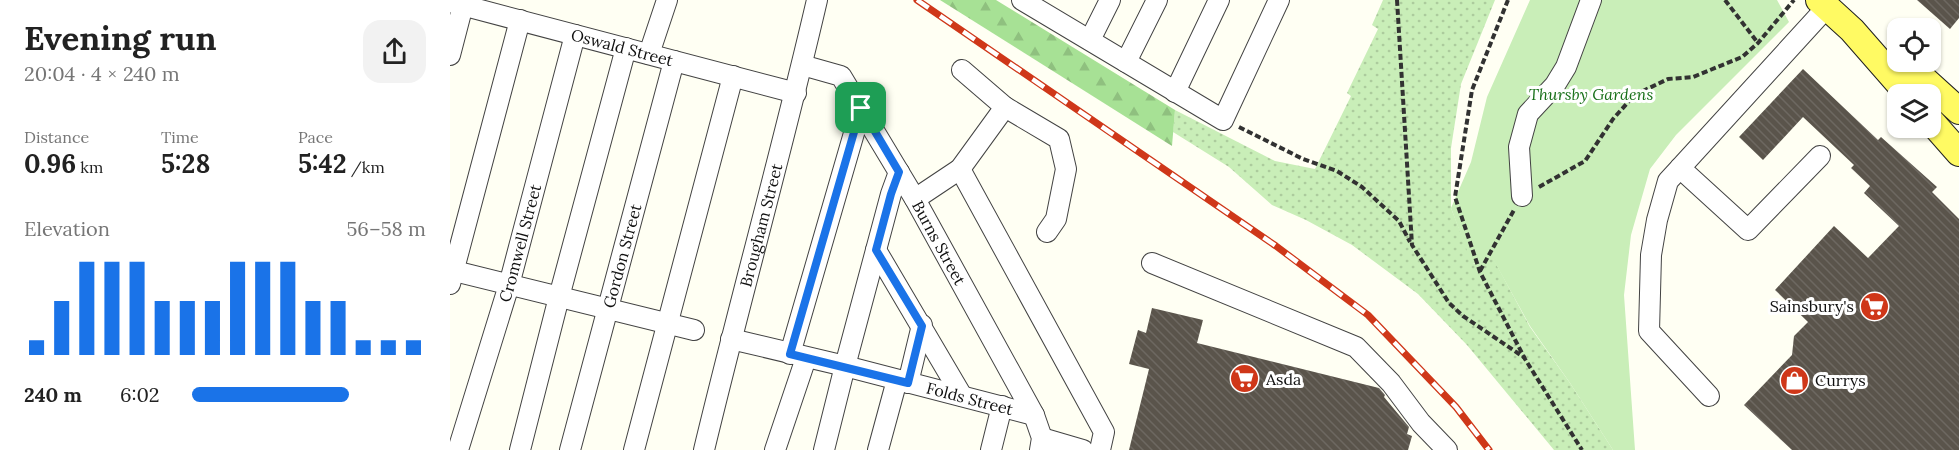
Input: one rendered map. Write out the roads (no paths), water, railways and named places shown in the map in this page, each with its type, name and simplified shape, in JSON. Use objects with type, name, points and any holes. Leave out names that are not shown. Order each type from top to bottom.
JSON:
[{"type":"main road","points":[[1823,4],[1852,30],[1899,84]]},
{"type":"main road","points":[[1852,30],[1887,53]]},
{"type":"main road","points":[[1907,72],[1918,84]]},
{"type":"main road","points":[[1916,72],[1959,111]]},
{"type":"main road","points":[[1941,108],[1959,126]]},
{"type":"main road","points":[[1941,133],[1959,153]]},
{"type":"street","points":[[649,54],[666,0]]},
{"type":"street","name":"Brougham Street","points":[[704,450],[796,93],[816,0]]},
{"type":"street","points":[[1022,0],[1047,6],[1090,40],[1223,120],[1279,0]]},
{"type":"street","points":[[1090,40],[1110,0]]},
{"type":"street","points":[[1126,62],[1157,0]]},
{"type":"street","points":[[1175,92],[1219,0]]},
{"type":"street","points":[[1522,196],[1519,147],[1528,114],[1555,86],[1566,67],[1591,0]]},
{"type":"street","points":[[450,56],[457,4]]},
{"type":"street","name":"Oswald Street","points":[[457,4],[796,93]]},
{"type":"street","points":[[1709,396],[1649,331],[1651,255],[1657,220],[1668,181],[1823,4]]},
{"type":"street","points":[[520,20],[451,275],[509,285],[694,330]]},
{"type":"street","name":"Cromwell Street","points":[[458,450],[509,285],[575,34]]},
{"type":"street","points":[[520,450],[626,48]]},
{"type":"street","name":"Gordon Street","points":[[570,450],[674,61]]},
{"type":"street","name":"Burns Street","points":[[802,65],[841,76],[915,199],[1034,415],[1041,444]]},
{"type":"street","points":[[962,70],[1005,108],[1059,139],[1066,169],[1056,219],[1047,232]]},
{"type":"street","points":[[634,450],[733,76]]},
{"type":"street","points":[[775,450],[861,108]]},
{"type":"street","points":[[915,199],[960,169],[1005,108]]},
{"type":"street","points":[[1680,168],[1748,230],[1820,156]]},
{"type":"street","points":[[960,169],[1104,432],[1100,450]]},
{"type":"street","points":[[824,450],[891,194],[899,172]]},
{"type":"street","points":[[876,250],[962,396]]},
{"type":"street","points":[[1152,263],[1356,347],[1391,383],[1421,423],[1447,450]]},
{"type":"street","points":[[878,450],[922,326]]},
{"type":"street","name":"Folds Street","points":[[731,339],[1034,415]]},
{"type":"street","points":[[991,450],[1002,406]]},
{"type":"street","points":[[1041,444],[1083,450]]},
{"type":"railway","points":[[917,0],[1276,246],[1368,315],[1456,407],[1489,450]]},
{"type":"place","name":"Sainsbury's","points":[[1875,306]]},
{"type":"place","name":"Asda","points":[[1245,379]]},
{"type":"place","name":"Currys","points":[[1794,380]]},
{"type":"park label","name":"Thursby Gardens","points":[[1591,94]]}]
